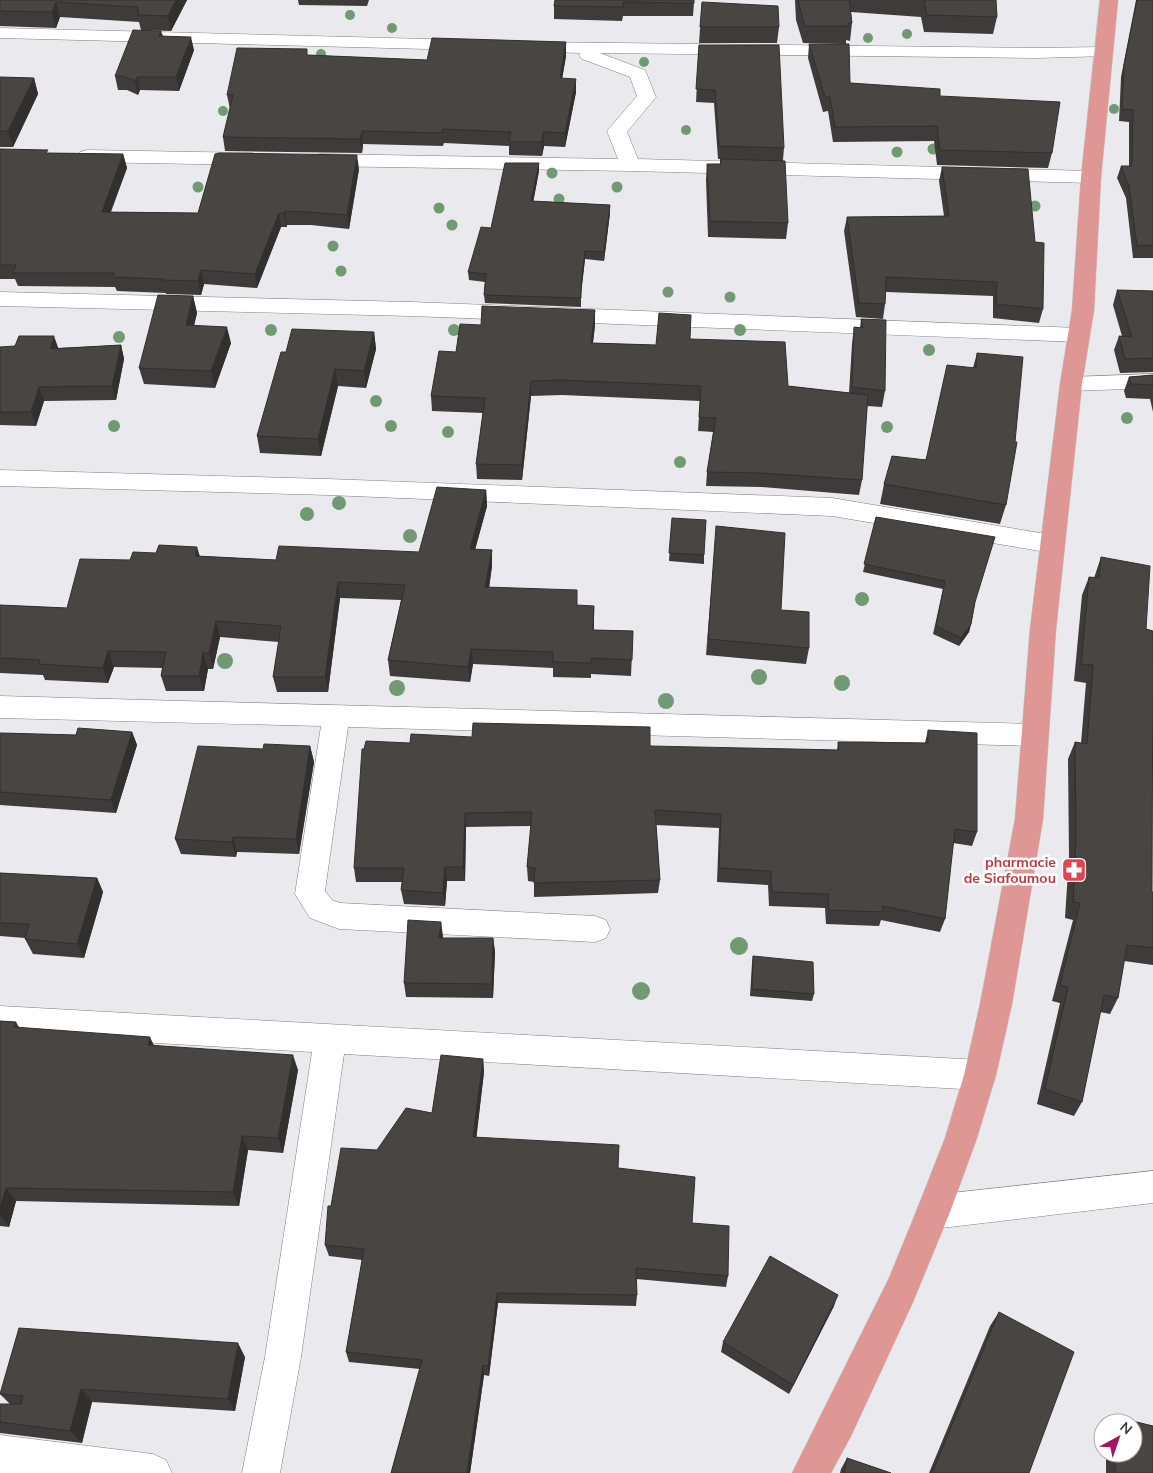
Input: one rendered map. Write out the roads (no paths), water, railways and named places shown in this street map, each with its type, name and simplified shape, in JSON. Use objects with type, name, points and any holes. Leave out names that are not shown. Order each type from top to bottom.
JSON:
[{"type":"highway","points":[[811,1473],[838,1423],[901,1290],[933,1212],[961,1138],[980,1075],[996,1004],[1029,819],[1034,735],[1052,544],[1087,266],[1091,177],[1109,0]]},
{"type":"street","points":[[0,33],[483,46]]},
{"type":"street","points":[[513,47],[1036,53],[1103,52]]},
{"type":"street","points":[[573,49],[638,74],[647,97],[617,132],[630,165]]},
{"type":"street","points":[[69,156],[266,159]]},
{"type":"street","points":[[305,160],[630,165],[1091,177]]},
{"type":"street","points":[[0,300],[412,309],[1078,335]]},
{"type":"street","points":[[1071,384],[1153,382]]},
{"type":"street","points":[[0,478],[328,487],[832,507],[1052,544]]},
{"type":"street","points":[[0,706],[1034,735]]},
{"type":"street","points":[[336,716],[310,894],[321,909],[339,916],[595,929]]},
{"type":"street","points":[[0,1020],[980,1075]]},
{"type":"street","points":[[261,1473],[286,1338],[330,1038]]},
{"type":"street","points":[[933,1212],[1153,1187]]},
{"type":"street","points":[[0,1454],[153,1473]]},
{"type":"place","name":"pharmacie de Siafoumou","points":[[1074,870]]}]
